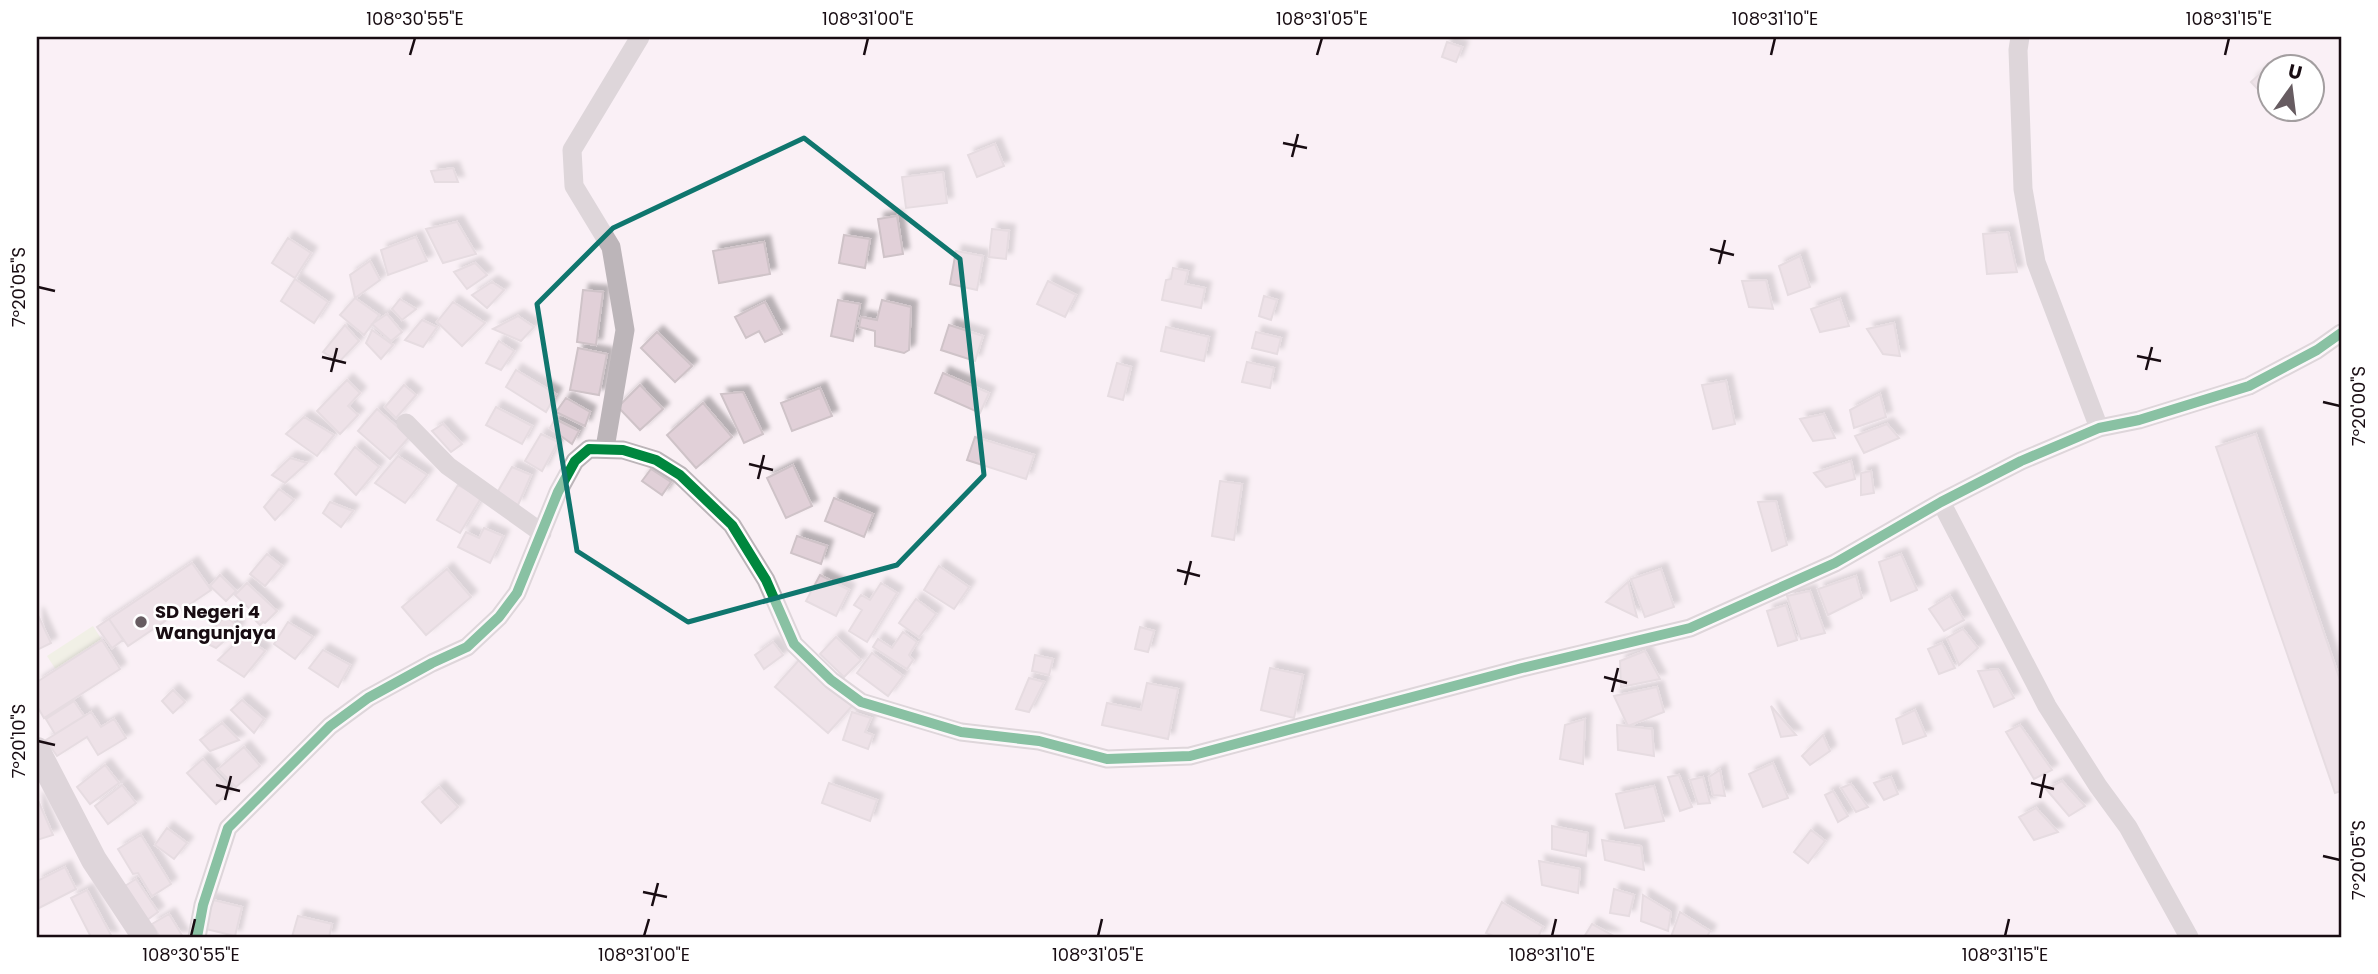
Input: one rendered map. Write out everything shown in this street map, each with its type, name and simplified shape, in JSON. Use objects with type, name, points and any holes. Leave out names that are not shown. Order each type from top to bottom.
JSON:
[{"type":"main road","points":[[37,750],[94,860],[145,937]]},
{"type":"street","points":[[605,448],[625,330],[611,247],[574,186],[572,150],[640,37]]},
{"type":"street","points":[[2020,37],[2018,50],[2023,189],[2036,262],[2099,428]]},
{"type":"street","points":[[197,937],[203,905],[228,828],[330,726],[368,698],[467,647],[499,617],[517,593],[558,492],[575,461],[589,449],[623,450],[656,460],[680,475],[732,525],[766,580],[794,644],[831,680],[861,702],[961,732],[1040,741],[1107,759],[1190,756],[1509,671],[1690,628],[1835,563],[1941,502],[2021,461],[2099,428],[2139,420],[2249,386],[2317,350],[2341,333]]},
{"type":"street","points":[[405,423],[448,466],[542,533]]},
{"type":"street","points":[[1941,502],[2047,706],[2098,786],[2129,827],[2189,937]]},
{"type":"highlighted area","points":[[804,138],[960,259],[984,475],[897,565],[688,622],[577,551],[537,304],[613,228]]},
{"type":"green space","points":[[93,626],[102,640],[56,670],[47,656]]},
{"type":"building","points":[[1447,42],[1462,47],[1456,62],[1442,57]]},
{"type":"building","points":[[995,144],[1004,166],[977,177],[968,155]]},
{"type":"building","points":[[453,168],[458,182],[435,182],[431,171]]},
{"type":"building","points":[[943,172],[947,203],[906,208],[902,177]]},
{"type":"building","points":[[897,216],[903,254],[884,257],[878,219]]},
{"type":"building","points":[[457,222],[476,254],[443,263],[426,229]]},
{"type":"building","points":[[992,229],[1009,231],[1006,259],[989,257]]},
{"type":"building","points":[[2008,232],[2017,272],[1987,274],[1983,234]]},
{"type":"building","points":[[844,235],[870,239],[865,268],[839,263]]},
{"type":"building","points":[[416,237],[427,261],[388,275],[381,250]]},
{"type":"building","points":[[288,238],[311,253],[295,278],[272,263]]},
{"type":"building","points":[[764,242],[770,274],[719,283],[713,251]]},
{"type":"building","points":[[956,251],[983,256],[977,290],[950,284]]},
{"type":"building","points":[[1800,256],[1810,287],[1788,295],[1779,266]]},
{"type":"building","points":[[370,261],[380,280],[355,298],[350,275]]},
{"type":"building","points":[[475,263],[487,275],[467,289],[454,272]]},
{"type":"building","points":[[1173,268],[1188,271],[1185,284],[1205,288],[1201,308],[1162,300],[1166,280],[1171,279]]},
{"type":"building","points":[[295,279],[328,302],[314,323],[281,301]]},
{"type":"building","points":[[1766,280],[1773,309],[1749,307],[1742,281]]},
{"type":"building","points":[[1048,281],[1076,295],[1065,317],[1037,304]]},
{"type":"building","points":[[492,282],[504,290],[487,308],[472,295]]},
{"type":"building","points":[[583,290],[603,292],[596,345],[577,342]]},
{"type":"building","points":[[1264,296],[1277,300],[1271,320],[1259,316]]},
{"type":"building","points":[[355,298],[379,315],[364,335],[340,315]]},
{"type":"building","points":[[400,299],[416,309],[402,320],[392,309]]},
{"type":"building","points":[[1840,299],[1849,326],[1820,332],[1811,309]]},
{"type":"building","points":[[838,300],[860,304],[853,341],[831,336]]},
{"type":"building","points":[[882,300],[911,307],[909,350],[904,353],[875,346],[875,331],[859,327],[861,317],[877,320]]},
{"type":"building","points":[[453,302],[485,323],[462,346],[437,322]]},
{"type":"building","points":[[765,302],[782,334],[765,342],[759,331],[746,338],[735,317]]},
{"type":"building","points":[[387,314],[402,332],[391,341],[372,324]]},
{"type":"building","points":[[518,316],[534,327],[521,341],[493,329]]},
{"type":"building","points":[[422,320],[437,327],[423,347],[405,340]]},
{"type":"building","points":[[1894,323],[1900,356],[1883,354],[1867,329]]},
{"type":"building","points":[[345,325],[359,341],[339,362],[323,352]]},
{"type":"building","points":[[949,325],[983,336],[975,361],[941,350]]},
{"type":"building","points":[[1166,327],[1209,337],[1204,361],[1161,351]]},
{"type":"building","points":[[372,330],[393,345],[381,359],[366,343]]},
{"type":"building","points":[[657,332],[692,366],[675,382],[641,348]]},
{"type":"building","points":[[1256,332],[1281,338],[1277,354],[1252,348]]},
{"type":"building","points":[[499,341],[514,351],[501,370],[486,363]]},
{"type":"building","points":[[578,348],[607,354],[599,395],[570,390]]},
{"type":"building","points":[[1247,362],[1274,368],[1270,388],[1242,382]]},
{"type":"building","points":[[1117,363],[1131,367],[1123,400],[1108,396]]},
{"type":"building","points":[[516,370],[556,394],[546,412],[506,387]]},
{"type":"building","points":[[943,373],[989,393],[980,413],[935,393]]},
{"type":"building","points":[[347,380],[360,393],[348,406],[358,415],[340,434],[317,411]]},
{"type":"building","points":[[1726,381],[1735,424],[1713,429],[1702,385]]},
{"type":"building","points":[[404,385],[416,395],[396,418],[385,407]]},
{"type":"building","points":[[640,385],[663,409],[640,430],[618,407]]},
{"type":"building","points":[[820,388],[832,416],[792,431],[781,403]]},
{"type":"building","points":[[743,392],[763,434],[744,443],[721,394]]},
{"type":"building","points":[[1880,394],[1886,417],[1854,428],[1850,410]]},
{"type":"building","points":[[566,398],[590,412],[585,426],[556,412]]},
{"type":"building","points":[[703,403],[732,437],[696,468],[667,435]]},
{"type":"building","points":[[496,407],[532,426],[522,444],[486,425]]},
{"type":"building","points":[[377,409],[409,437],[390,459],[358,431]]},
{"type":"building","points":[[1824,414],[1835,438],[1813,441],[1800,419]]},
{"type":"building","points":[[304,417],[334,435],[317,456],[286,434]]},
{"type":"building","points":[[555,419],[579,431],[572,444],[550,428]]},
{"type":"building","points":[[443,424],[462,444],[451,452],[432,431]]},
{"type":"building","points":[[1887,424],[1899,438],[1864,453],[1855,436]]},
{"type":"building","points":[[541,434],[558,442],[542,471],[525,461]]},
{"type":"building","points":[[2256,434],[2341,683],[2341,791],[2335,793],[2216,447]]},
{"type":"building","points":[[975,437],[1034,455],[1026,479],[967,460]]},
{"type":"building","points":[[355,447],[379,467],[356,495],[335,474]]},
{"type":"building","points":[[398,456],[427,475],[405,503],[375,483]]},
{"type":"building","points":[[290,458],[307,463],[285,483],[272,475]]},
{"type":"building","points":[[1851,461],[1855,479],[1826,487],[1814,473]]},
{"type":"building","points":[[793,465],[812,506],[786,518],[767,478]]},
{"type":"building","points":[[512,467],[531,475],[518,505],[497,493]]},
{"type":"building","points":[[651,469],[671,482],[662,495],[642,481]]},
{"type":"building","points":[[1871,471],[1874,493],[1861,495],[1861,473]]},
{"type":"building","points":[[1220,481],[1242,484],[1234,540],[1212,536]]},
{"type":"building","points":[[458,485],[481,498],[460,533],[437,520]]},
{"type":"building","points":[[279,489],[294,500],[275,520],[264,507]]},
{"type":"building","points":[[834,498],[873,514],[864,537],[825,521]]},
{"type":"building","points":[[1776,501],[1787,545],[1772,551],[1758,502]]},
{"type":"building","points":[[330,502],[353,511],[341,527],[323,513]]},
{"type":"building","points":[[484,528],[503,536],[490,563],[458,547],[466,532],[479,538]]},
{"type":"building","points":[[797,536],[827,546],[821,564],[791,553]]},
{"type":"building","points":[[267,554],[282,566],[265,586],[250,574]]},
{"type":"building","points":[[1901,554],[1917,590],[1891,601],[1879,562]]},
{"type":"building","points":[[192,563],[211,590],[128,646],[109,619]]},
{"type":"building","points":[[939,566],[969,587],[954,609],[924,590]]},
{"type":"building","points":[[447,569],[471,597],[426,635],[402,607]]},
{"type":"building","points":[[1661,569],[1674,607],[1645,617],[1631,579]]},
{"type":"building","points":[[220,575],[236,591],[226,601],[210,586]]},
{"type":"building","points":[[820,575],[849,590],[836,616],[806,601]]},
{"type":"building","points":[[1856,576],[1862,598],[1828,615],[1818,589]]},
{"type":"building","points":[[1628,582],[1637,617],[1606,602]]},
{"type":"building","points":[[247,583],[277,611],[260,625],[250,615],[253,612],[235,595]]},
{"type":"building","points":[[881,583],[897,593],[867,642],[849,631],[862,610],[854,605],[861,595],[870,600]]},
{"type":"building","points":[[1810,591],[1825,633],[1801,639],[1787,596]]},
{"type":"building","points":[[1950,596],[1964,620],[1944,631],[1929,609]]},
{"type":"building","points":[[916,599],[936,614],[919,637],[899,623]]},
{"type":"building","points":[[1786,605],[1797,640],[1778,646],[1767,611]]},
{"type":"building","points":[[37,613],[51,643],[37,650]]},
{"type":"building","points":[[226,616],[239,628],[216,648],[200,640]]},
{"type":"building","points":[[109,619],[123,640],[112,648],[97,627]]},
{"type":"building","points":[[288,622],[313,637],[295,659],[274,644]]},
{"type":"building","points":[[1140,627],[1154,631],[1148,652],[1135,649]]},
{"type":"building","points":[[1963,629],[1978,648],[1959,665],[1947,638]]},
{"type":"building","points":[[903,632],[917,642],[909,655],[913,660],[907,669],[873,647],[878,639],[892,648]]},
{"type":"building","points":[[243,636],[265,651],[244,677],[218,660]]},
{"type":"building","points":[[836,637],[861,660],[844,677],[820,654]]},
{"type":"building","points":[[102,640],[120,669],[44,718],[37,706],[37,682]]},
{"type":"building","points":[[773,642],[783,655],[764,669],[755,655]]},
{"type":"building","points":[[1942,643],[1955,668],[1939,674],[1928,649]]},
{"type":"building","points":[[323,650],[350,665],[338,687],[309,668]]},
{"type":"building","points":[[1645,651],[1660,679],[1621,687],[1620,661]]},
{"type":"building","points":[[872,653],[903,676],[888,696],[857,673]]},
{"type":"building","points":[[1035,655],[1053,659],[1049,675],[1032,671]]},
{"type":"building","points":[[800,659],[853,705],[828,733],[775,687]]},
{"type":"building","points":[[1270,668],[1303,675],[1294,718],[1261,710]]},
{"type":"building","points":[[1998,669],[2014,698],[1994,707],[1978,671]]},
{"type":"building","points":[[1029,678],[1044,682],[1029,712],[1016,709]]},
{"type":"building","points":[[1147,683],[1178,689],[1168,739],[1102,725],[1107,703],[1141,710]]},
{"type":"building","points":[[1657,687],[1664,712],[1628,726],[1614,696]]},
{"type":"building","points":[[173,690],[185,702],[173,713],[162,701]]},
{"type":"building","points":[[242,700],[264,719],[254,733],[231,710]]},
{"type":"building","points":[[74,701],[84,716],[55,734],[46,719]]},
{"type":"building","points":[[1771,706],[1796,735],[1781,737]]},
{"type":"building","points":[[1915,710],[1926,736],[1903,744],[1896,719]]},
{"type":"building","points":[[91,712],[101,727],[114,719],[126,738],[98,755],[87,737],[57,756],[46,740]]},
{"type":"building","points":[[852,712],[871,718],[865,732],[873,735],[868,749],[843,740]]},
{"type":"building","points":[[1585,719],[1583,764],[1560,759],[1565,725]]},
{"type":"building","points":[[222,723],[239,740],[210,751],[200,740]]},
{"type":"building","points":[[1617,725],[1652,729],[1654,756],[1618,750]]},
{"type":"building","points":[[2020,725],[2052,770],[2034,779],[2006,732]]},
{"type":"building","points":[[1823,735],[1830,751],[1810,765],[1802,756]]},
{"type":"building","points":[[244,747],[260,766],[236,787],[218,769]]},
{"type":"building","points":[[203,759],[231,790],[216,804],[187,773]]},
{"type":"building","points":[[1773,763],[1788,798],[1763,807],[1749,774]]},
{"type":"building","points":[[105,765],[119,783],[90,804],[77,787]]},
{"type":"building","points":[[1720,770],[1725,796],[1713,795],[1709,777]]},
{"type":"building","points":[[1679,775],[1692,807],[1680,811],[1668,777]]},
{"type":"building","points":[[1703,777],[1710,803],[1698,804],[1690,780]]},
{"type":"building","points":[[1891,777],[1898,794],[1884,800],[1874,783]]},
{"type":"building","points":[[2062,781],[2085,806],[2069,816],[2046,789]]},
{"type":"building","points":[[829,783],[877,800],[870,821],[822,803]]},
{"type":"building","points":[[1851,784],[1868,807],[1856,812],[1841,788]]},
{"type":"building","points":[[122,785],[136,803],[108,824],[95,806]]},
{"type":"building","points":[[1654,786],[1664,821],[1625,828],[1616,794]]},
{"type":"building","points":[[439,787],[458,807],[441,823],[422,802]]},
{"type":"building","points":[[1833,791],[1848,816],[1838,822],[1825,795]]},
{"type":"building","points":[[37,798],[53,835],[37,840]]},
{"type":"building","points":[[2036,808],[2058,832],[2034,840],[2019,817]]},
{"type":"building","points":[[1552,826],[1588,833],[1586,856],[1552,849]]},
{"type":"building","points":[[167,828],[187,843],[174,859],[155,845]]},
{"type":"building","points":[[1811,830],[1825,841],[1808,863],[1794,852]]},
{"type":"building","points":[[141,835],[171,884],[152,896],[138,873],[133,874],[118,849]]},
{"type":"building","points":[[1602,840],[1641,846],[1644,870],[1605,860]]},
{"type":"building","points":[[1539,861],[1580,869],[1578,893],[1542,885]]},
{"type":"building","points":[[65,867],[76,889],[37,909],[37,881]]},
{"type":"building","points":[[136,879],[158,912],[147,920],[125,886]]},
{"type":"building","points":[[1614,889],[1634,895],[1629,916],[1610,913]]},
{"type":"building","points":[[87,890],[112,937],[91,937],[71,898]]},
{"type":"building","points":[[1643,895],[1671,912],[1668,931],[1641,921]]},
{"type":"building","points":[[209,899],[242,907],[235,936],[202,928]]},
{"type":"building","points":[[1502,902],[1543,927],[1538,937],[1496,937],[1486,933]]},
{"type":"building","points":[[1680,912],[1710,931],[1707,937],[1671,937]]},
{"type":"building","points":[[169,914],[183,937],[160,937],[152,924]]},
{"type":"building","points":[[298,916],[332,924],[329,937],[292,937]]},
{"type":"building","points":[[1592,924],[1614,936],[1584,937]]},
{"type":"cycle path","points":[[197,937],[203,905],[228,828],[330,726],[368,698],[467,647],[499,617],[517,593],[558,492],[575,461],[589,449],[623,450],[656,460],[680,475],[732,525],[766,580],[794,644],[831,680],[861,702],[961,732],[1039,741],[1107,759],[1190,756],[1522,668],[1690,628],[1835,563],[1941,502],[2021,461],[2099,428],[2139,420],[2249,386],[2317,350],[2341,333]]},
{"type":"place","name":"SD Negeri 4 Wangunjaya","points":[[141,622]]}]
